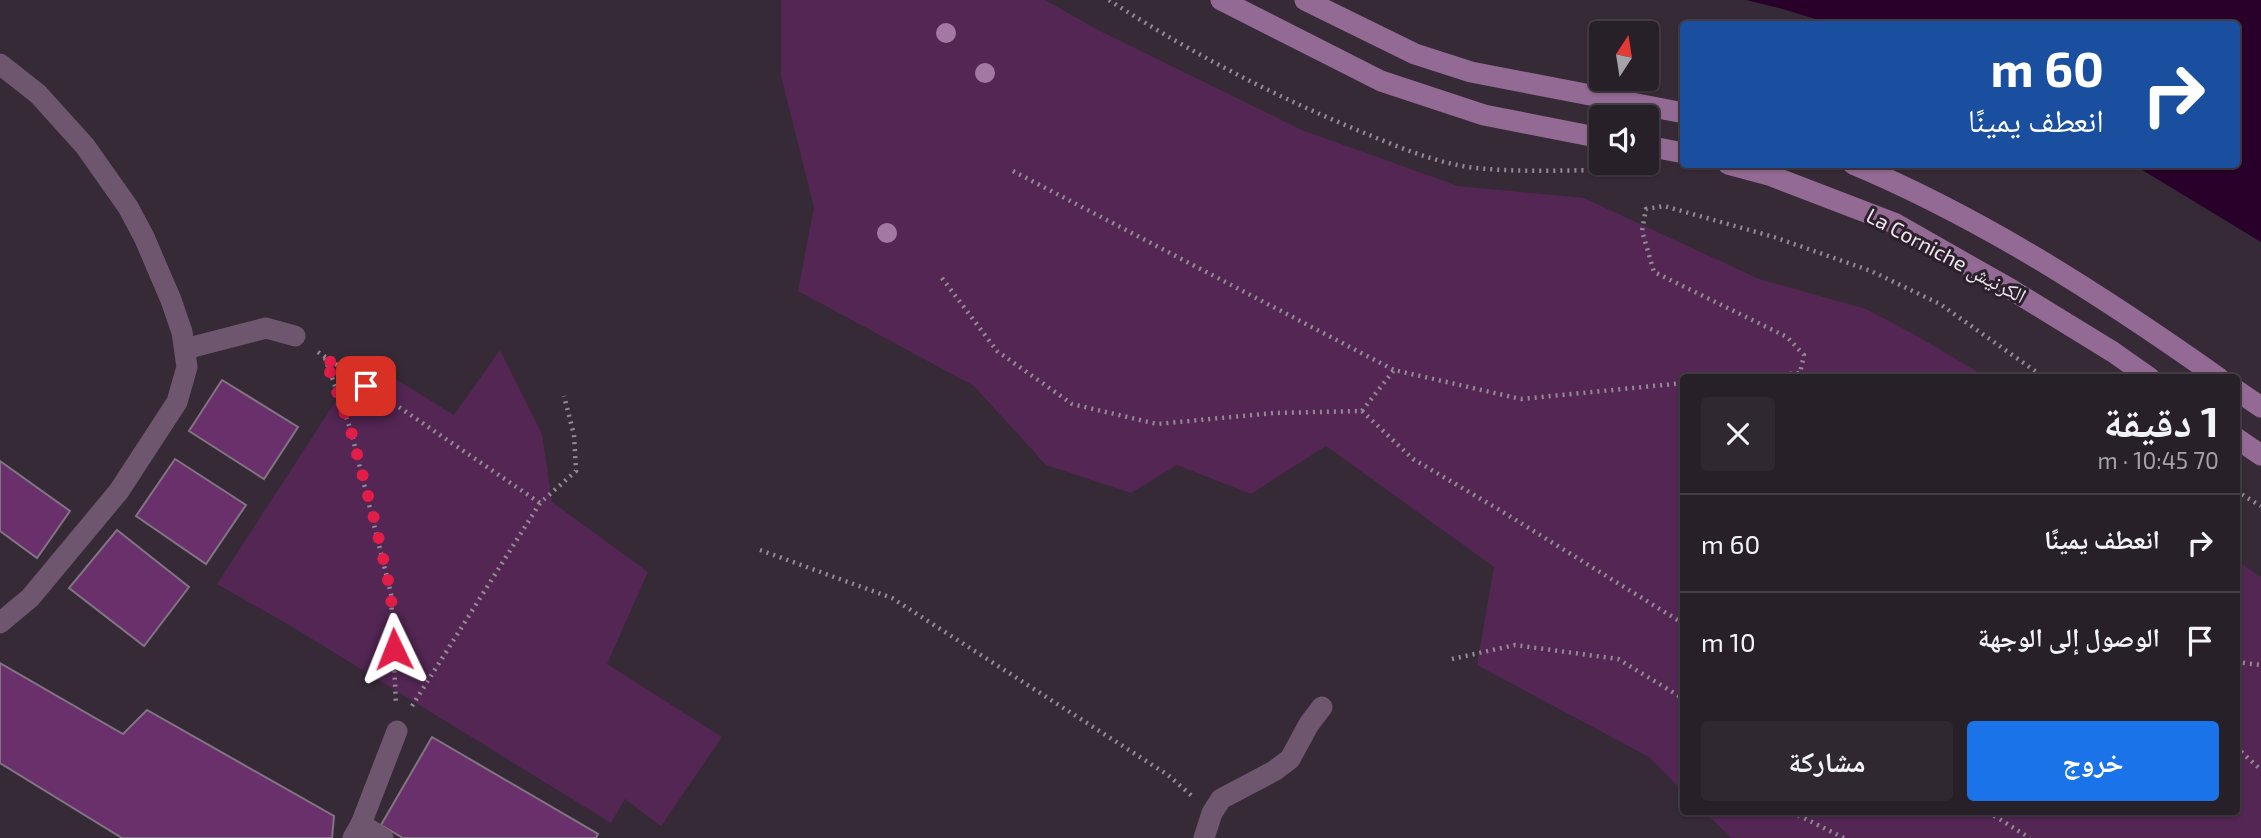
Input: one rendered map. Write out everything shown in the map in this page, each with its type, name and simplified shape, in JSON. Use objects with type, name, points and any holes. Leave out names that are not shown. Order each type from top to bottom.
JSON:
[{"type":"main road","points":[[1221,0],[1381,81],[1484,115],[1589,136]]},
{"type":"main road","points":[[1305,0],[1415,54],[1471,72],[1680,112]]},
{"type":"main road","points":[[1659,148],[1680,152]]},
{"type":"main road","name":"La Corniche الكرنيش","points":[[1741,168],[1781,180],[1894,223],[2012,290],[2144,374]]},
{"type":"main road","name":"La Corniche الكرنيش","points":[[1862,168],[1907,187],[1994,233],[2154,332],[2213,374]]},
{"type":"main road","points":[[2240,393],[2261,407]]},
{"type":"main road","points":[[2240,441],[2261,455]]},
{"type":"street","points":[[0,64],[38,94],[85,146],[128,207],[171,300],[185,349],[187,367],[177,402],[119,491],[30,598],[0,623]]},
{"type":"street","points":[[185,349],[266,328],[295,336]]},
{"type":"street","points":[[1204,838],[1212,813],[1221,799],[1274,771],[1290,759],[1309,724],[1322,707]]},
{"type":"street","points":[[383,838],[357,831],[397,731]]},
{"type":"path","points":[[1109,0],[1208,60],[1307,109],[1428,157],[1465,166],[1493,169],[1589,170]]},
{"type":"path","points":[[1013,172],[1394,370],[1521,399],[1680,383]]},
{"type":"path","points":[[1802,374],[1804,355],[1787,337],[1654,272],[1642,231],[1647,209],[1664,206],[1774,237],[1871,271],[1940,304],[2039,374]]},
{"type":"path","points":[[942,278],[996,351],[1072,404],[1157,424],[1274,413],[1362,411],[1413,459],[1680,622]]},
{"type":"path","points":[[295,336],[540,503]]},
{"type":"path","points":[[325,358],[351,431],[391,594],[397,731]]},
{"type":"path","points":[[1362,411],[1394,370]]},
{"type":"path","points":[[397,731],[540,503],[576,471],[574,435],[564,396]]},
{"type":"path","points":[[2240,493],[2261,506]]},
{"type":"path","points":[[760,550],[892,598],[1168,775],[1212,813]]},
{"type":"path","points":[[1452,659],[1515,645],[1618,659],[1680,697]]},
{"type":"path","points":[[2240,662],[2261,665]]},
{"type":"path","points":[[2240,751],[2261,770]]},
{"type":"path","points":[[1798,815],[1844,838]]},
{"type":"path","points":[[1993,815],[2031,838]]},
{"type":"shaded area","points":[[781,0],[1045,0],[1100,31],[1302,130],[1458,186],[1584,198],[1759,279],[1866,309],[1981,374],[1680,374],[1680,788],[1649,757],[1477,665],[1494,567],[1326,446],[1251,494],[1177,465],[1131,493],[1046,465],[974,386],[798,291],[814,207],[781,76]]},
{"type":"shaded area","points":[[1746,0],[2261,0],[2261,242],[2139,168],[2240,168],[2240,21],[1821,21]]},
{"type":"shaded area","points":[[500,350],[542,434],[552,502],[648,572],[607,664],[722,737],[661,826],[625,799],[611,823],[291,626],[217,584],[363,359],[454,415]]},
{"type":"shaded area","points":[[2240,563],[2261,577],[2261,838],[1731,838],[1708,815],[2240,815]]},
{"type":"building","points":[[222,380],[298,427],[264,479],[189,431]]},
{"type":"building","points":[[175,459],[246,505],[206,564],[136,516]]},
{"type":"building","points":[[0,461],[70,511],[37,558],[0,531]]},
{"type":"building","points":[[117,530],[189,587],[144,646],[69,588]]},
{"type":"building","points":[[0,663],[123,734],[147,710],[334,816],[332,838],[122,838],[0,763]]},
{"type":"building","points":[[432,737],[598,834],[596,838],[403,838],[381,825]]},
{"type":"route","points":[[366,386],[325,358],[351,431],[376,526],[391,594],[394,649]]}]
